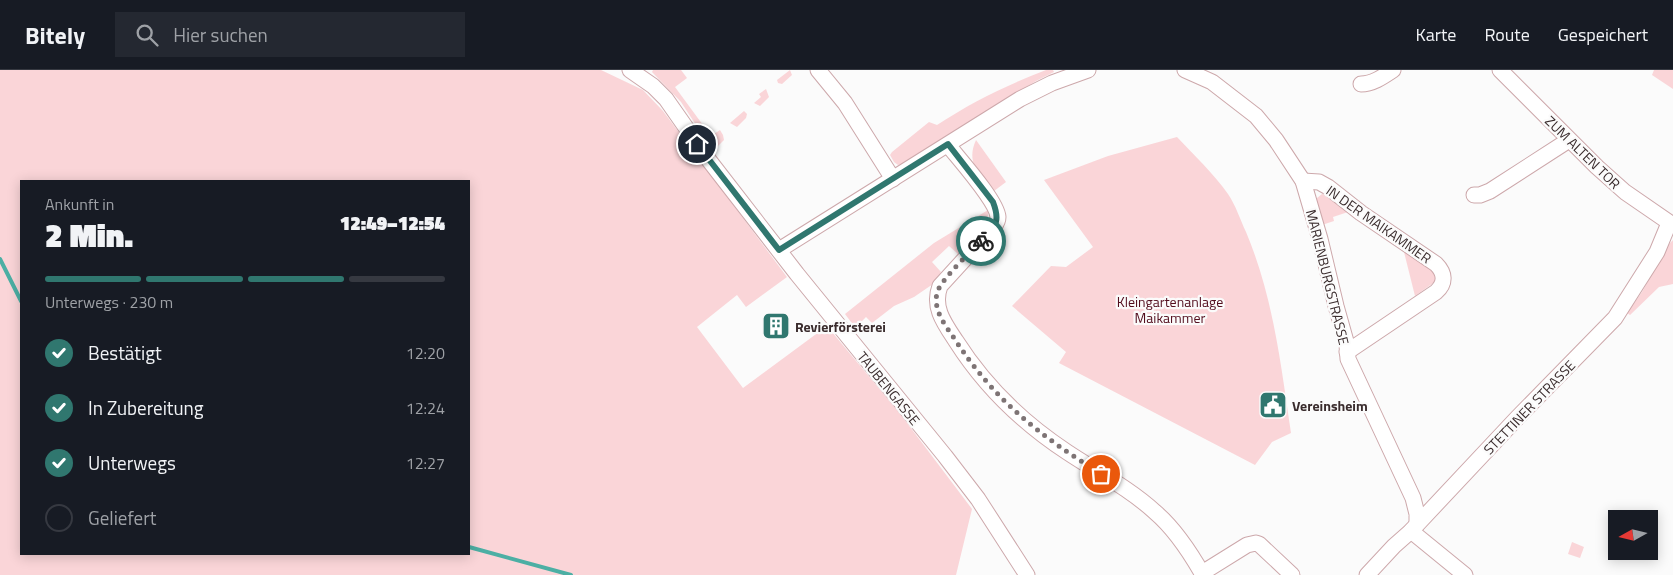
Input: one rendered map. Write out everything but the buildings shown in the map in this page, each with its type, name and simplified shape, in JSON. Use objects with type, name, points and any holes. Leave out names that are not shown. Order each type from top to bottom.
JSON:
[{"type":"street","name":"TAUBENGASSE","points":[[630,70],[653,86],[666,99],[708,159],[779,250],[978,498],[1027,575]]},
{"type":"street","points":[[818,70],[845,103],[893,179]]},
{"type":"street","points":[[779,250],[1020,99],[1052,83],[1088,70]]},
{"type":"street","name":"MARIENBURGSTRASSE","points":[[1185,70],[1212,82],[1256,116],[1276,140],[1303,181],[1347,345],[1348,359],[1414,498],[1417,514],[1414,528]]},
{"type":"street","points":[[1361,84],[1380,79],[1393,70]]},
{"type":"street","name":"ZUM ALTEN TOR","points":[[1500,70],[1569,140],[1625,192],[1671,224]]},
{"type":"street","points":[[1474,195],[1480,195],[1490,190],[1569,140]]},
{"type":"street","points":[[948,144],[993,202],[998,216],[993,228],[940,286],[936,298],[937,309],[966,358],[1017,414],[1066,452],[1127,490],[1154,511],[1179,538],[1202,574],[1247,545],[1256,543],[1292,575]]},
{"type":"street","name":"IN DER MAIKAMMER","points":[[1303,181],[1318,182],[1328,187],[1361,213],[1436,264],[1443,274],[1444,278],[1441,288],[1347,352]]},
{"type":"street","name":"STETTINER STRASSE","points":[[1367,575],[1615,318],[1657,252],[1671,224]]},
{"type":"street","points":[[1414,528],[1465,575]]},
{"type":"green space","points":[[0,70],[601,70],[643,90],[663,111],[787,277],[746,307],[737,295],[697,327],[743,388],[827,326],[901,415],[972,509],[956,575],[0,575]]},
{"type":"green space","points":[[653,70],[681,70],[687,78],[675,87],[711,136],[720,130],[724,140],[716,148],[711,148],[681,102],[652,72]]},
{"type":"green space","points":[[790,70],[792,75],[782,84],[778,83],[777,80]]},
{"type":"green space","points":[[1046,70],[1053,70],[1054,72],[1036,81],[902,164],[898,165],[894,162],[890,155],[892,152],[929,122],[937,125],[990,94]]},
{"type":"green space","points":[[1654,70],[1673,70],[1673,89],[1652,75]]},
{"type":"green space","points":[[766,89],[769,97],[760,106],[754,103],[761,97],[759,94]]},
{"type":"green space","points":[[744,111],[747,114],[746,118],[737,127],[730,123]]},
{"type":"green space","name":"Kleingartenanlage Maikammer","points":[[1177,137],[1210,172],[1236,208],[1263,281],[1275,331],[1291,433],[1272,442],[1255,465],[1059,363],[1066,352],[1012,306],[1051,266],[1066,267],[1093,247],[1044,180],[1108,156]]},
{"type":"green space","points":[[976,140],[1006,182],[994,191],[987,185],[975,167],[972,155]]},
{"type":"green space","points":[[1322,194],[1329,196],[1348,212],[1333,217],[1334,221],[1322,225],[1316,201]]},
{"type":"green space","points":[[988,210],[988,221],[984,228],[975,220],[958,236],[967,245],[958,254],[949,246],[932,262],[941,272],[933,284],[914,297],[894,306],[872,323],[866,317],[860,323],[865,329],[860,334],[845,314],[934,243]]},
{"type":"green space","points":[[1673,240],[1673,284],[1659,287],[1630,315],[1627,313],[1642,292],[1668,245]]},
{"type":"green space","points":[[1404,252],[1433,270],[1436,274],[1436,281],[1415,296]]},
{"type":"green space","points":[[1572,542],[1584,547],[1580,558],[1568,554]]},
{"type":"waterway","points":[[0,259],[20,299]]},
{"type":"waterway","points":[[470,547],[571,575]]},
{"type":"way so far","points":[[981,241],[940,286],[937,292],[937,309],[946,327],[966,358],[1017,414],[1066,452],[1101,474]]},
{"type":"place","name":"Revierförsterei","points":[[776,326]]},
{"type":"place","name":"Vereinsheim","points":[[1273,405]]},
{"type":"route","points":[[697,144],[779,250],[948,144],[993,202],[996,209],[997,222],[981,241]]}]
